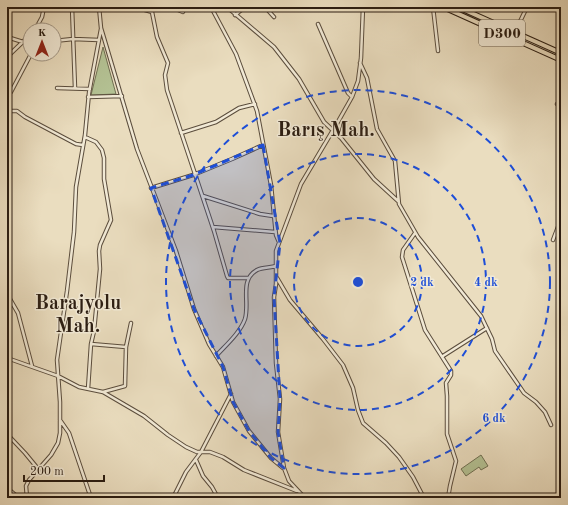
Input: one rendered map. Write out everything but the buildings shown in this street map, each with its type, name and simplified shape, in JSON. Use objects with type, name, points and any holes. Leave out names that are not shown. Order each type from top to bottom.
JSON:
[{"type":"highway","name":"D300","points":[[443,7],[561,60]]},
{"type":"highway","name":"D300","points":[[458,7],[465,8],[514,33],[561,53]]},
{"type":"street","points":[[7,9],[15,7]]},
{"type":"street","points":[[39,22],[44,7]]},
{"type":"street","points":[[72,7],[74,88]]},
{"type":"street","points":[[99,7],[101,28],[137,149],[176,251],[194,309],[209,344],[223,368],[233,402],[249,431],[271,458],[284,468]]},
{"type":"street","points":[[136,7],[152,12]]},
{"type":"street","points":[[151,7],[157,37],[168,63],[165,75],[167,90],[203,196],[227,276],[228,278],[248,278]]},
{"type":"street","points":[[171,7],[183,12]]},
{"type":"street","points":[[212,7],[236,54],[257,110],[270,185],[275,232],[280,243]]},
{"type":"street","points":[[227,7],[274,47],[282,56],[299,79],[324,122],[333,130],[374,179],[398,201],[415,233],[481,316],[495,351],[524,393],[536,402],[544,412],[551,425]]},
{"type":"street","points":[[235,15],[245,7]]},
{"type":"street","points":[[264,7],[274,17]]},
{"type":"street","points":[[304,498],[289,481],[284,468],[278,432],[280,399],[276,363],[274,297],[276,251],[301,184],[352,97],[358,81],[363,7]]},
{"type":"street","points":[[433,7],[438,51]]},
{"type":"street","points":[[514,33],[527,7]]},
{"type":"street","points":[[318,24],[348,93],[352,97]]},
{"type":"street","points":[[27,498],[26,486],[29,480],[51,455],[58,443],[60,433],[57,360],[74,232],[76,186],[83,145],[88,97],[101,28]]},
{"type":"street","points":[[7,37],[22,42]]},
{"type":"street","points":[[62,40],[99,40]]},
{"type":"street","points":[[7,57],[22,43]]},
{"type":"street","points":[[11,92],[28,62]]},
{"type":"street","points":[[360,62],[367,78],[377,129],[395,161],[398,180],[398,201]]},
{"type":"street","points":[[57,88],[90,89]]},
{"type":"street","points":[[88,97],[122,96]]},
{"type":"street","points":[[181,133],[216,122],[239,108],[255,104]]},
{"type":"street","points":[[557,104],[561,106]]},
{"type":"street","points":[[7,111],[16,111],[76,144],[83,145]]},
{"type":"street","points":[[84,137],[96,142],[102,150],[104,158],[104,179],[110,220],[100,246],[99,275],[94,331],[91,344],[88,389]]},
{"type":"street","points":[[151,188],[195,174],[263,145]]},
{"type":"street","points":[[203,196],[260,214],[273,216]]},
{"type":"street","points":[[552,240],[561,219]]},
{"type":"street","points":[[213,227],[275,232]]},
{"type":"street","points":[[415,233],[403,250],[402,257],[425,330],[452,371],[452,374],[446,383],[447,434],[456,461],[448,498]]},
{"type":"street","points":[[216,356],[243,324],[247,310],[246,290],[248,278],[256,270],[276,266]]},
{"type":"street","points":[[276,278],[290,300],[343,365],[353,388],[358,410],[363,423],[386,443],[399,457],[413,477],[424,498]]},
{"type":"street","points":[[7,294],[18,313],[32,366]]},
{"type":"street","points":[[103,392],[125,386],[126,347],[131,323]]},
{"type":"street","points":[[443,356],[487,328]]},
{"type":"street","points":[[91,344],[126,347]]},
{"type":"street","points":[[7,358],[58,376],[79,387],[103,392],[144,416],[186,447],[196,452],[210,452],[223,457],[244,470],[299,492]]},
{"type":"street","points":[[173,498],[186,472],[201,452],[231,394]]},
{"type":"street","points":[[60,419],[69,433],[91,498]]},
{"type":"street","points":[[7,434],[25,452],[39,470]]},
{"type":"street","points":[[196,460],[203,476],[212,487],[218,498]]},
{"type":"street","points":[[7,488],[19,498]]},
{"type":"highlighted area","points":[[263,145],[280,243],[274,297],[280,399],[278,432],[284,468],[271,458],[249,431],[233,402],[223,367],[194,309],[151,188],[193,175]]},
{"type":"green space","points":[[103,47],[116,94],[91,95]]},
{"type":"green space","points":[[481,455],[488,466],[481,470],[479,467],[466,476],[461,469]]},
{"type":"district","name":"Barış Mah.","points":[[326,129]]},
{"type":"district","name":"Barajyolu Mah.","points":[[78,314]]}]
